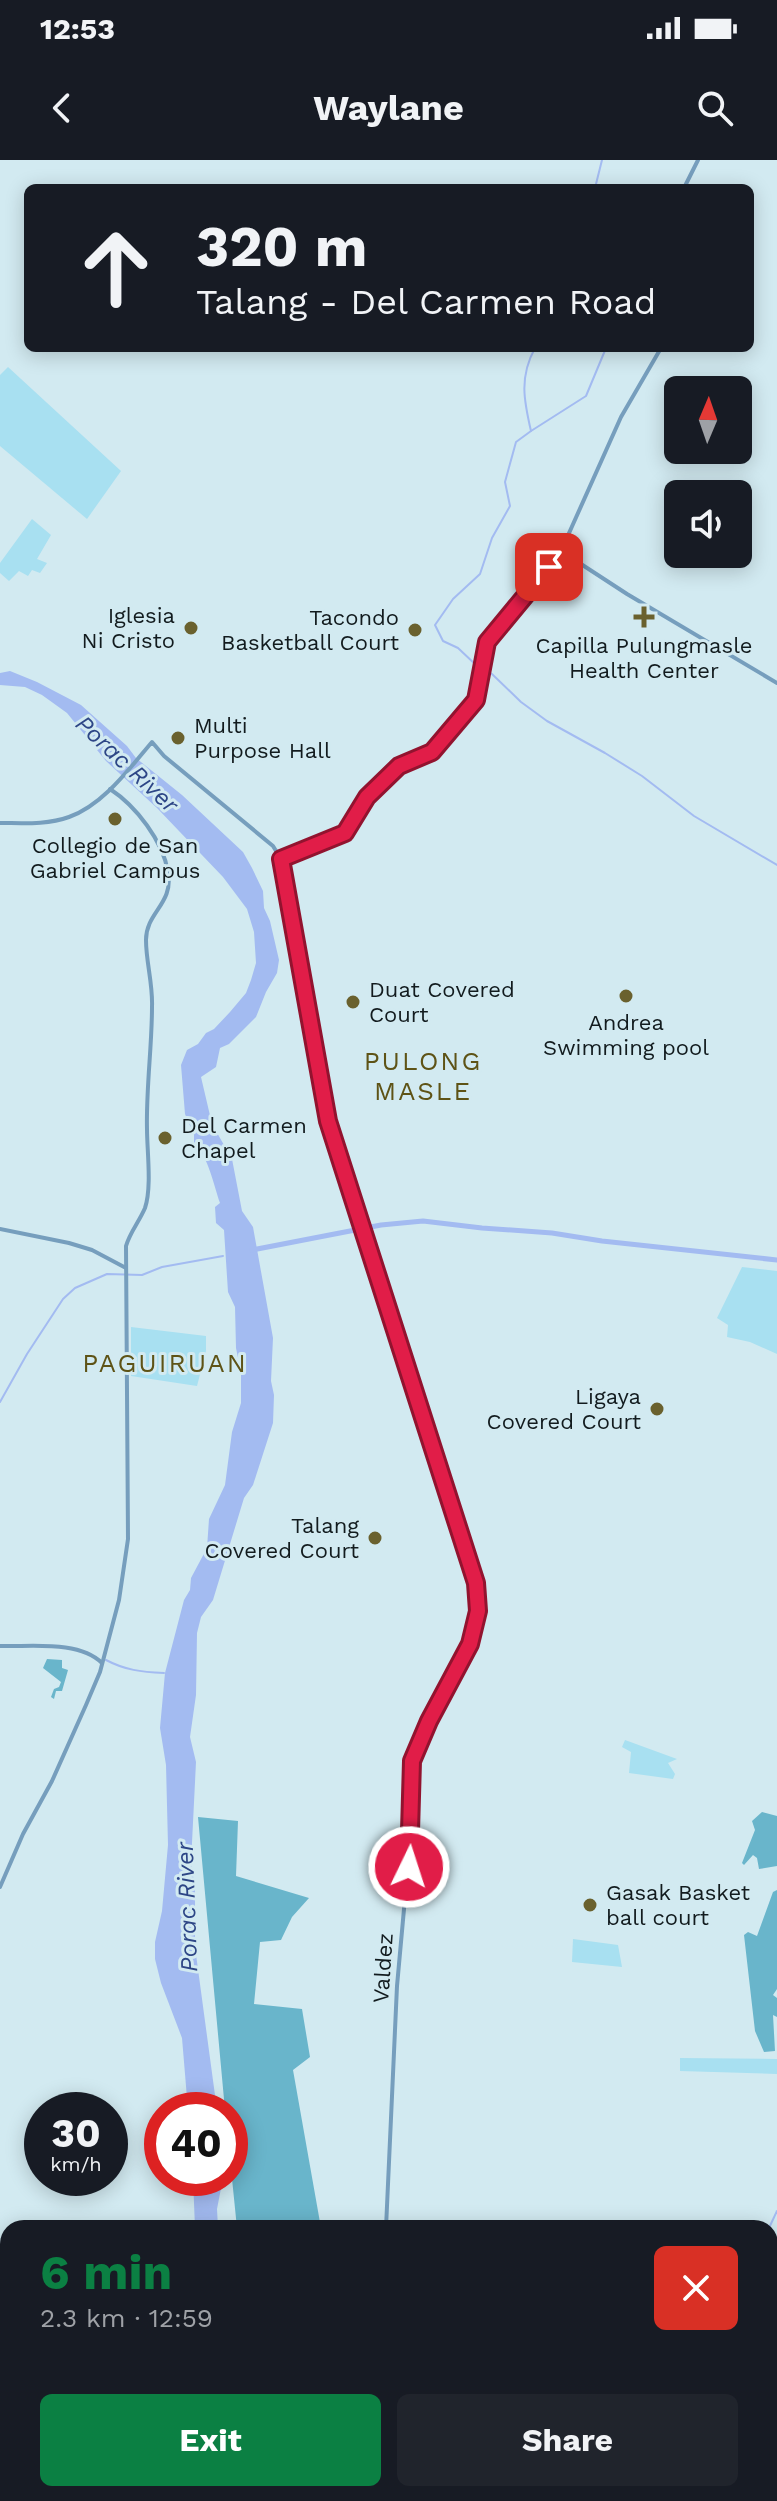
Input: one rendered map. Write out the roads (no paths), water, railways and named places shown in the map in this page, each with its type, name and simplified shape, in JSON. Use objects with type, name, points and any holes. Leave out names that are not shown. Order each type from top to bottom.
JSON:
[{"type":"street","points":[[686,184],[698,160]]},
{"type":"street","points":[[0,823],[41,822],[69,817],[83,810],[110,789],[152,742],[164,756],[273,846],[281,859],[345,833],[367,797],[399,766],[432,752],[476,700],[487,642],[561,551],[621,417],[659,352]]},
{"type":"street","points":[[561,551],[777,683]]},
{"type":"street","points":[[0,1887],[23,1834],[52,1781],[102,1663],[119,1600],[128,1539],[126,1246],[145,1208],[147,1197],[146,1130],[153,1003],[147,928],[170,887],[162,852],[148,829],[122,797],[110,789]]},
{"type":"street","name":"Valdez","points":[[281,859],[328,1121],[476,1583],[478,1611],[475,1628],[429,1721],[411,1767],[413,1810],[397,1986],[386,2220]]},
{"type":"street","points":[[0,1229],[92,1250],[126,1269]]},
{"type":"street","points":[[0,1646],[76,1649],[93,1655],[102,1663]]},
{"type":"water","name":"Porac River","points":[[10,671],[81,705],[243,852],[263,891],[264,908],[279,960],[277,973],[256,1017],[229,1044],[220,1048],[216,1067],[201,1077],[212,1124],[232,1159],[242,1211],[253,1227],[273,1338],[271,1381],[274,1395],[273,1423],[253,1485],[244,1498],[213,1600],[201,1617],[197,1633],[196,1695],[190,1737],[196,1762],[191,1863],[195,1888],[195,1947],[215,2092],[186,2092],[182,2038],[155,1959],[168,1845],[166,1765],[160,1728],[165,1673],[191,1578],[207,1548],[209,1519],[225,1485],[232,1432],[241,1403],[235,1307],[228,1292],[224,1230],[216,1223],[215,1207],[220,1203],[207,1163],[194,1143],[185,1114],[181,1065],[187,1050],[214,1029],[246,993],[256,963],[254,932],[247,909],[223,877],[157,808],[106,761],[67,713],[25,687],[0,685],[0,673]]},
{"type":"water","points":[[194,2196],[220,2196],[218,2220],[195,2220]]},
{"type":"waterway","points":[[596,184],[602,160]]},
{"type":"waterway","points":[[533,352],[525,379],[531,431],[516,442],[505,482],[510,506],[492,538],[480,574],[453,599],[435,625],[443,641],[458,648],[476,665],[492,674],[521,702],[547,721],[642,776],[694,816],[777,865]]},
{"type":"waterway","points":[[531,431],[586,396],[604,352]]},
{"type":"waterway","points":[[252,1250],[381,1225],[423,1221],[777,1260]]},
{"type":"waterway","points":[[0,1402],[63,1299],[75,1288],[107,1274],[142,1275],[162,1267],[223,1256]]},
{"type":"waterway","points":[[106,1660],[134,1670],[164,1673]]},
{"type":"waterway","points":[[773,2220],[777,2211]]},
{"type":"place","name":"Capilla Pulungmasle Health Center","points":[[644,617]]},
{"type":"place","name":"Iglesia Ni Cristo","points":[[191,628]]},
{"type":"place","name":"Tacondo Basketball Court","points":[[415,630]]},
{"type":"place","name":"Multi Purpose Hall","points":[[178,738]]},
{"type":"place","name":"Collegio de San Gabriel Campus","points":[[115,819]]},
{"type":"place","name":"Andrea Swimming pool","points":[[626,996]]},
{"type":"place","name":"Duat Covered Court","points":[[353,1002]]},
{"type":"place","name":"Del Carmen Chapel","points":[[165,1138]]},
{"type":"place","name":"Ligaya Covered Court","points":[[657,1409]]},
{"type":"place","name":"Talang Covered Court","points":[[375,1538]]},
{"type":"place","name":"Gasak Basket ball court","points":[[590,1905]]},
{"type":"district","name":"PULONG MASLE","points":[[423,1076]]},
{"type":"district","name":"PAGUIRUAN","points":[[165,1363]]}]
